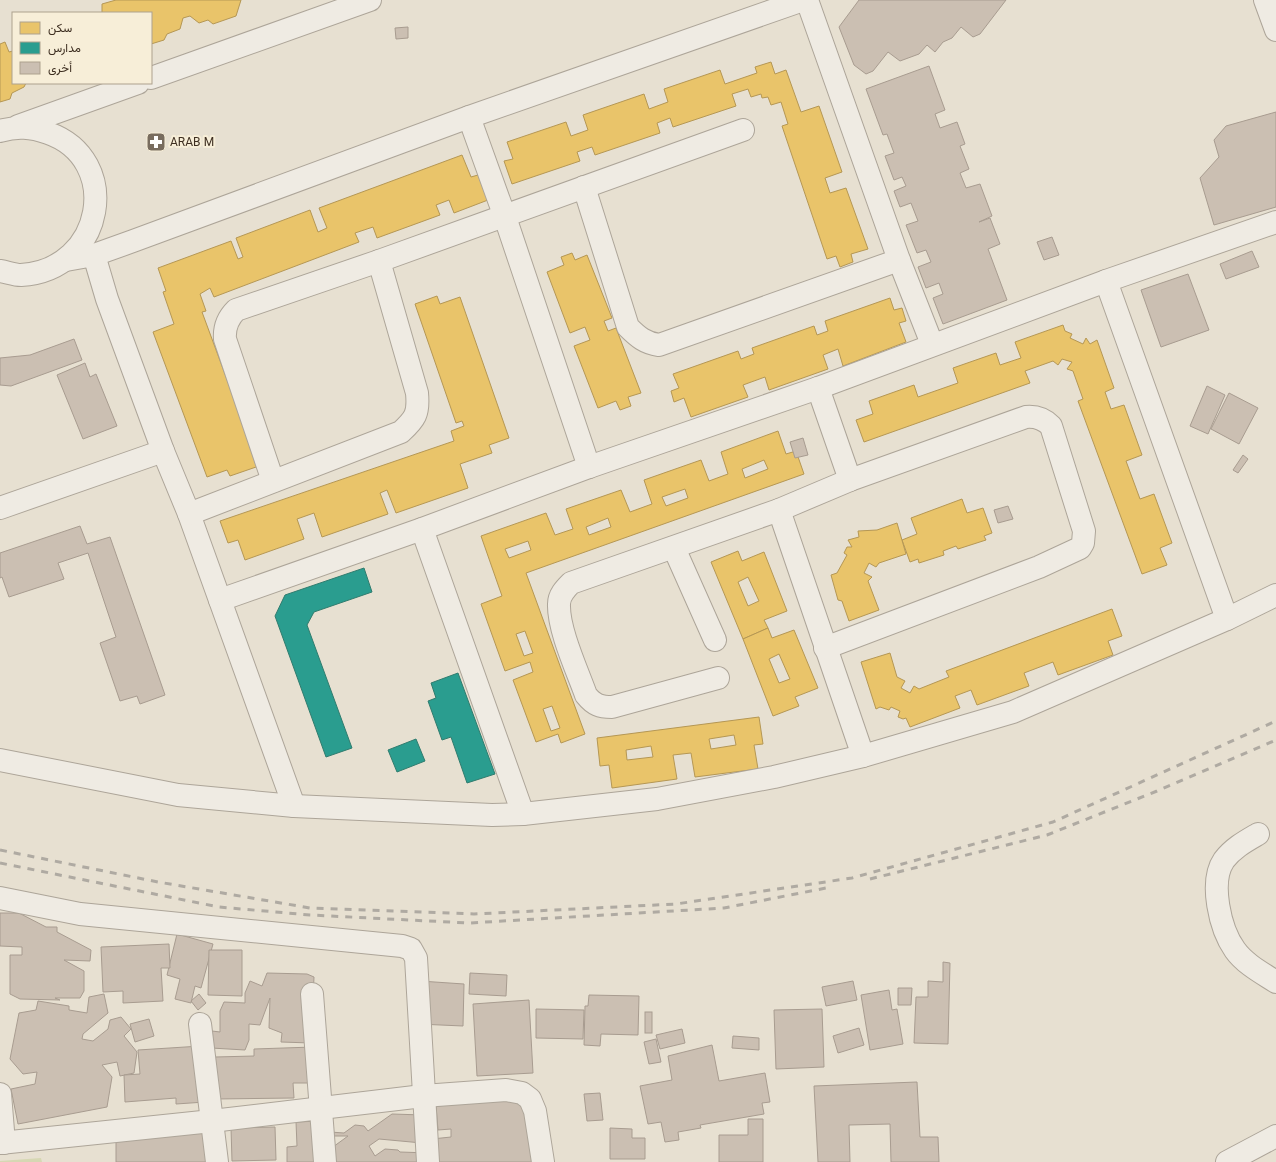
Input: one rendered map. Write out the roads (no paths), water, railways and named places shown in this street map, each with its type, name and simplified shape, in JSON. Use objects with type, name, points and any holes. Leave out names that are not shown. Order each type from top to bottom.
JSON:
[{"type":"street","points":[[66,260],[94,254],[469,117],[803,0]]},
{"type":"street","points":[[807,0],[899,260],[932,344]]},
{"type":"street","points":[[1265,0],[1276,30]]},
{"type":"street","points":[[152,78],[362,2]]},
{"type":"street","points":[[6,129],[135,84]]},
{"type":"street","points":[[469,117],[505,217],[589,467]]},
{"type":"street","points":[[0,271],[20,275],[44,272],[66,260],[83,243],[93,220],[96,196],[90,172],[77,152],[58,136],[35,128],[6,129]]},
{"type":"street","points":[[272,482],[225,339],[224,331],[228,321],[236,310],[379,262],[743,130]]},
{"type":"street","points":[[584,187],[628,327],[639,338],[649,344],[660,345],[899,260]]},
{"type":"street","points":[[220,600],[422,529],[589,467],[818,388],[932,344],[1106,281],[1276,222]]},
{"type":"street","points":[[94,254],[108,299],[163,451],[190,514],[294,806]]},
{"type":"street","points":[[190,514],[401,432],[415,418],[418,404],[417,393],[379,262]]},
{"type":"street","points":[[1106,281],[1227,619]]},
{"type":"street","points":[[818,388],[850,480]]},
{"type":"street","points":[[718,678],[612,707],[602,707],[593,703],[586,695],[560,622],[558,603],[560,596],[571,583],[779,510],[850,480],[1026,417],[1033,417],[1047,422],[1051,426],[1084,531],[1084,539],[1080,548],[1039,567],[825,648]]},
{"type":"street","points":[[0,508],[163,451]]},
{"type":"street","points":[[779,510],[863,756]]},
{"type":"street","points":[[422,529],[523,814]]},
{"type":"street","points":[[674,548],[715,640]]},
{"type":"street","points":[[0,760],[178,795],[294,806],[492,815],[523,814],[657,799],[774,777],[863,756],[1013,712],[1227,619],[1276,595]]},
{"type":"street","points":[[1258,834],[1234,848],[1224,860],[1218,872],[1217,900],[1225,929],[1236,950],[1253,967],[1276,982]]},
{"type":"street","points":[[0,898],[80,914],[407,947],[416,958],[428,1162]]},
{"type":"street","points":[[312,994],[319,1108],[325,1162]]},
{"type":"street","points":[[200,1024],[217,1162]]},
{"type":"street","points":[[0,1094],[2,1143],[212,1121],[423,1096],[506,1090],[522,1093],[530,1099],[535,1111],[543,1162]]},
{"type":"street","points":[[1227,1162],[1276,1136]]},
{"type":"railway","points":[[0,850],[158,882],[310,908],[474,914],[676,904],[852,878],[1053,822],[1276,721]]},
{"type":"railway","points":[[870,879],[1047,835],[1157,791],[1276,740]]},
{"type":"railway","points":[[0,863],[219,907],[310,915],[469,923],[724,908],[826,888]]},
{"type":"place","name":"ARAB M","points":[[156,142]]}]
